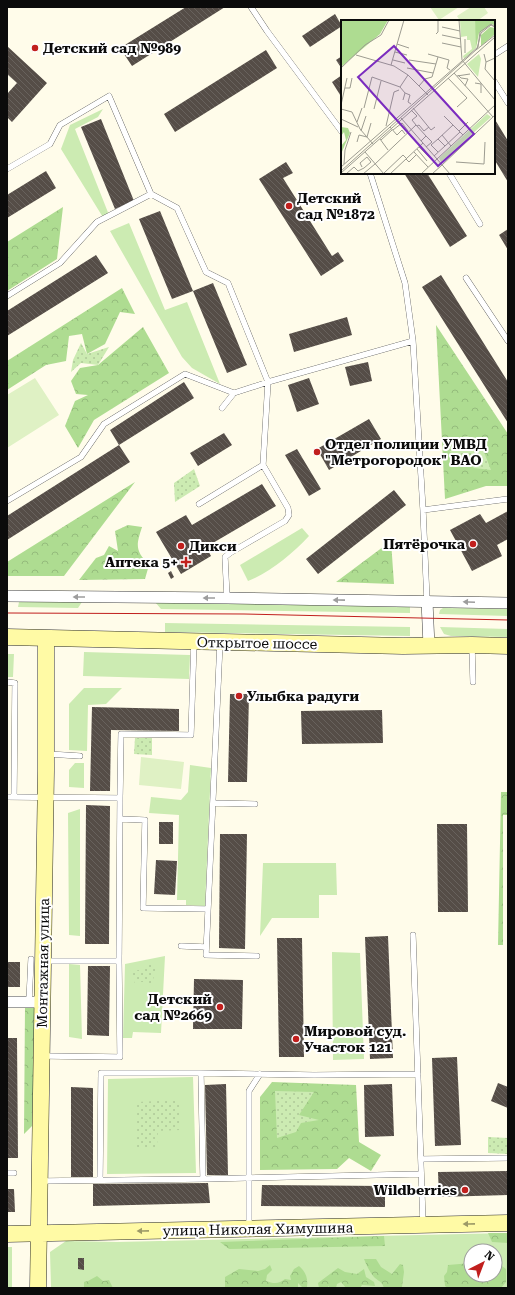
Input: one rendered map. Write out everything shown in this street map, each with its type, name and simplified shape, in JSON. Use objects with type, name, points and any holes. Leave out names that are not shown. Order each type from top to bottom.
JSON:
[{"type":"street","points":[[7,596],[508,603]]},
{"type":"street","points":[[427,601],[429,646]]},
{"type":"street","name":"Открытое шоссе","points":[[7,637],[194,642],[508,646]]},
{"type":"street","name":"Монтажная улица","points":[[38,1288],[42,1056],[36,1002],[45,797],[46,638]]},
{"type":"street","points":[[7,1002],[36,1002]]},
{"type":"street","name":"улица Николая Химушина","points":[[7,1234],[508,1224]]},
{"type":"lane","points":[[252,7],[267,31],[341,131]]},
{"type":"lane","points":[[495,54],[508,46]]},
{"type":"lane","points":[[495,83],[508,103]]},
{"type":"lane","points":[[7,169],[50,144],[60,125],[109,96],[151,194],[176,208],[206,272],[228,282],[268,382],[263,465],[288,508],[289,515],[286,521],[225,557],[227,598]]},
{"type":"lane","points":[[370,174],[405,282],[413,342],[427,601]]},
{"type":"lane","points":[[450,174],[480,224]]},
{"type":"lane","points":[[7,296],[60,263],[97,222],[151,194]]},
{"type":"lane","points":[[466,278],[508,342]]},
{"type":"lane","points":[[222,408],[234,393],[268,382],[413,342]]},
{"type":"lane","points":[[7,501],[81,457],[104,424],[184,374],[234,393]]},
{"type":"lane","points":[[199,504],[263,465]]},
{"type":"lane","points":[[423,510],[508,499]]},
{"type":"lane","points":[[42,1056],[120,1057],[119,961],[121,734],[191,735],[194,642]]},
{"type":"lane","points":[[220,642],[206,955],[257,956]]},
{"type":"lane","points":[[472,645],[473,682]]},
{"type":"lane","points":[[7,682],[16,683],[14,797]]},
{"type":"lane","points":[[46,754],[80,756]]},
{"type":"lane","points":[[7,797],[120,798]]},
{"type":"lane","points":[[213,803],[255,804]]},
{"type":"lane","points":[[120,819],[146,820],[144,908],[208,909]]},
{"type":"lane","points":[[413,935],[423,1225]]},
{"type":"lane","points":[[180,946],[206,947]]},
{"type":"lane","points":[[37,960],[119,961]]},
{"type":"lane","points":[[100,1180],[101,1073],[418,1074]]},
{"type":"lane","points":[[200,1073],[203,1179]]},
{"type":"lane","points":[[249,1229],[249,1091],[260,1074]]},
{"type":"lane","points":[[420,1159],[508,1158]]},
{"type":"lane","points":[[7,1173],[14,1173]]},
{"type":"lane","points":[[40,1181],[421,1174]]},
{"type":"green space","points":[[430,7],[459,7],[439,20]]},
{"type":"green space","points":[[471,7],[484,7],[488,13],[478,20],[459,20],[457,16]]},
{"type":"green space","points":[[103,109],[98,117],[75,129],[109,215],[104,219],[61,149],[70,125]]},
{"type":"green space","points":[[63,207],[57,259],[7,291],[7,242]]},
{"type":"green space","points":[[129,223],[165,310],[187,302],[220,384],[192,368],[182,357],[110,231]]},
{"type":"green space","points":[[122,288],[135,314],[120,312],[105,344],[87,354],[82,334],[69,336],[66,361],[46,365],[7,390],[7,361]]},
{"type":"green space","points":[[436,325],[508,434],[508,486],[486,486],[445,499]]},
{"type":"green space","points":[[143,327],[169,373],[94,420],[78,448],[65,426],[75,401],[88,395],[76,394],[71,381],[80,368],[98,365]]},
{"type":"green space","points":[[81,343],[87,354],[109,347],[98,365],[81,363],[71,372],[73,360]]},
{"type":"green space","points":[[35,378],[59,415],[7,448],[7,395]]},
{"type":"green space","points":[[468,436],[484,452],[491,470],[474,468],[461,456],[451,453],[446,447],[455,438]]},
{"type":"green space","points":[[194,469],[200,486],[175,502],[174,483]]},
{"type":"green space","points":[[135,482],[64,576],[7,576],[7,562]]},
{"type":"green space","points":[[128,525],[142,527],[138,548],[141,555],[149,565],[145,579],[79,580],[96,558],[104,555],[109,546],[118,551],[115,531]]},
{"type":"green space","points":[[302,528],[309,536],[302,543],[273,568],[248,581],[240,565]]},
{"type":"green space","points":[[391,541],[394,584],[336,582]]},
{"type":"green space","points":[[19,602],[82,602],[78,608],[18,607]]},
{"type":"green space","points":[[155,602],[410,607],[410,613],[161,609]]},
{"type":"green space","points":[[443,608],[508,609],[508,616],[439,614],[440,610]]},
{"type":"green space","points":[[165,623],[410,627],[410,636],[165,632]]},
{"type":"green space","points":[[440,627],[508,629],[508,637],[451,636],[444,634]]},
{"type":"green space","points":[[84,652],[190,655],[189,679],[83,676]]},
{"type":"green space","points":[[7,654],[14,654],[13,677],[7,677]]},
{"type":"green space","points":[[84,688],[122,688],[106,704],[88,705],[87,751],[69,750],[69,704]]},
{"type":"green space","points":[[135,738],[152,738],[152,755],[134,754]]},
{"type":"green space","points":[[141,757],[184,762],[181,789],[139,785]]},
{"type":"green space","points":[[75,763],[84,763],[84,788],[69,787],[69,770]]},
{"type":"green space","points":[[190,765],[211,768],[205,906],[186,905],[186,900],[177,900],[179,815],[149,813],[151,797],[181,800],[188,792]]},
{"type":"green space","points":[[501,792],[508,792],[508,815],[503,815],[503,945],[498,945]]},
{"type":"green space","points":[[80,809],[80,936],[69,935],[68,813]]},
{"type":"green space","points":[[263,863],[336,863],[337,895],[319,895],[319,918],[272,918],[260,936]]},
{"type":"green space","points":[[332,952],[360,953],[364,1059],[333,1060]]},
{"type":"green space","points":[[165,956],[161,1033],[133,1032],[132,1038],[123,1038],[125,964]]},
{"type":"green space","points":[[69,964],[80,965],[82,1039],[69,1037]]},
{"type":"green space","points":[[151,964],[156,969],[151,987],[145,982],[140,982],[133,988],[135,981],[130,971],[139,970]]},
{"type":"green space","points":[[25,1007],[37,1007],[35,1123],[24,1134]]},
{"type":"green space","points":[[193,1077],[196,1173],[107,1174],[108,1079]]},
{"type":"green space","points":[[272,1082],[356,1085],[359,1142],[381,1155],[371,1171],[349,1158],[337,1169],[260,1170],[260,1097]]},
{"type":"green space","points":[[275,1091],[314,1092],[299,1115],[319,1120],[301,1123],[296,1132],[277,1138]]},
{"type":"green space","points":[[179,1101],[180,1130],[158,1131],[157,1147],[137,1147],[137,1102]]},
{"type":"green space","points":[[488,1137],[508,1138],[508,1154],[488,1153]]},
{"type":"green space","points":[[488,1233],[508,1233],[508,1243],[492,1242]]},
{"type":"green space","points":[[508,1233],[508,1288],[52,1288],[50,1252],[66,1241],[117,1242]]},
{"type":"green space","points":[[384,1236],[385,1246],[229,1249],[220,1242]]},
{"type":"green space","points":[[7,1247],[12,1247],[12,1288],[7,1288]]},
{"type":"green space","points":[[364,1259],[376,1259],[381,1267],[392,1274],[400,1264],[403,1265],[404,1272],[402,1287],[384,1288],[382,1283],[375,1278],[367,1267]]},
{"type":"green space","points":[[463,1264],[463,1283],[503,1283],[503,1267],[506,1269],[506,1282],[501,1288],[448,1288],[445,1286],[444,1276],[447,1272],[448,1265]]},
{"type":"green space","points":[[270,1265],[272,1270],[267,1275],[266,1281],[276,1283],[285,1279],[291,1280],[290,1276],[294,1269],[299,1266],[306,1275],[307,1287],[303,1288],[298,1283],[298,1288],[225,1288],[225,1277],[239,1269],[258,1271],[265,1269]]},
{"type":"green space","points":[[338,1268],[345,1272],[357,1274],[364,1269],[366,1277],[374,1282],[375,1286],[362,1285],[360,1288],[346,1288],[341,1282],[337,1284],[336,1288],[330,1288],[328,1286],[328,1288],[319,1288],[318,1283]]},
{"type":"green space","points":[[97,1276],[103,1281],[109,1280],[113,1288],[84,1288],[84,1282]]},
{"type":"building","points":[[186,7],[225,7],[132,66],[120,48]]},
{"type":"building","points":[[335,14],[341,24],[341,27],[310,47],[302,36]]},
{"type":"building","points":[[7,46],[47,83],[12,122],[7,117],[7,94],[17,83],[7,74]]},
{"type":"building","points":[[266,50],[277,68],[175,132],[164,114]]},
{"type":"building","points":[[341,57],[341,68],[336,60]]},
{"type":"building","points":[[341,76],[341,96],[332,82]]},
{"type":"building","points":[[101,119],[134,201],[115,209],[81,127]]},
{"type":"building","points":[[495,120],[508,141],[508,182],[495,161]]},
{"type":"building","points":[[286,162],[293,173],[283,178],[332,256],[338,252],[344,261],[321,276],[259,179]]},
{"type":"building","points":[[46,171],[56,188],[7,218],[7,195]]},
{"type":"building","points":[[405,174],[428,174],[467,236],[450,247]]},
{"type":"building","points":[[160,211],[193,291],[172,299],[139,219]]},
{"type":"building","points":[[508,229],[508,250],[499,235]]},
{"type":"building","points":[[96,255],[108,273],[7,336],[7,311]]},
{"type":"building","points":[[441,275],[508,382],[508,423],[422,287]]},
{"type":"building","points":[[213,283],[247,365],[227,373],[193,291]]},
{"type":"building","points":[[347,317],[352,335],[294,352],[289,334]]},
{"type":"building","points":[[368,362],[372,381],[350,386],[345,367]]},
{"type":"building","points":[[309,378],[319,404],[297,412],[288,385]]},
{"type":"building","points":[[184,382],[194,398],[119,445],[110,430]]},
{"type":"building","points":[[369,419],[381,439],[329,470],[317,449]]},
{"type":"building","points":[[224,433],[232,445],[198,466],[190,453]]},
{"type":"building","points":[[119,445],[130,462],[7,540],[7,516]]},
{"type":"building","points":[[297,449],[321,489],[309,496],[285,455]]},
{"type":"building","points":[[262,484],[276,506],[206,547],[211,556],[181,574],[156,532],[186,515],[192,525]]},
{"type":"building","points":[[394,490],[406,505],[318,574],[306,559]]},
{"type":"building","points":[[508,511],[508,539],[497,545],[502,556],[472,571],[450,530],[480,514],[486,523]]},
{"type":"building","points":[[171,571],[174,577],[171,579],[168,573]]},
{"type":"building","points":[[230,694],[249,694],[247,782],[228,782]]},
{"type":"building","points":[[92,707],[179,709],[179,731],[111,730],[110,791],[90,791]]},
{"type":"building","points":[[382,710],[383,743],[302,744],[301,711]]},
{"type":"building","points":[[86,805],[110,806],[109,944],[85,944]]},
{"type":"building","points":[[159,822],[173,822],[173,844],[159,844]]},
{"type":"building","points":[[437,824],[467,824],[468,912],[438,912]]},
{"type":"building","points":[[220,834],[247,834],[245,949],[219,948]]},
{"type":"building","points":[[156,860],[177,861],[175,895],[154,894]]},
{"type":"building","points":[[388,936],[393,1058],[370,1059],[365,937]]},
{"type":"building","points":[[277,938],[302,938],[304,1057],[279,1057]]},
{"type":"building","points":[[7,962],[20,962],[20,987],[7,987]]},
{"type":"building","points":[[88,966],[110,966],[109,1036],[87,1035]]},
{"type":"building","points":[[194,979],[243,980],[242,1029],[193,1029]]},
{"type":"building","points":[[7,1038],[17,1038],[18,1158],[7,1158]]},
{"type":"building","points":[[457,1057],[461,1145],[435,1146],[432,1058]]},
{"type":"building","points":[[498,1083],[508,1087],[508,1108],[491,1101]]},
{"type":"building","points":[[226,1084],[228,1175],[207,1175],[205,1085]]},
{"type":"building","points":[[392,1084],[394,1136],[365,1137],[364,1085]]},
{"type":"building","points":[[71,1087],[93,1088],[93,1177],[71,1177]]},
{"type":"building","points":[[508,1171],[508,1195],[439,1197],[438,1172]]},
{"type":"building","points":[[208,1183],[210,1203],[93,1206],[93,1184]]},
{"type":"building","points":[[262,1185],[385,1186],[385,1207],[261,1206]]},
{"type":"building","points":[[7,1189],[14,1189],[15,1212],[7,1212]]},
{"type":"building","points":[[78,1258],[84,1258],[84,1270],[78,1269]]},
{"type":"tram line","points":[[7,613],[244,614],[508,620]]},
{"type":"place","name":"Детский сад №989","points":[[35,48]]},
{"type":"place","name":"Детский сад №1872","points":[[289,206]]},
{"type":"place","name":"Отдел полиции УМВД \"Метрогородок\" ВАО","points":[[317,452]]},
{"type":"place","name":"Пятёрочка","points":[[473,544]]},
{"type":"place","name":"Дикси","points":[[181,546]]},
{"type":"place","name":"Аптека 5+","points":[[186,562]]},
{"type":"place","name":"Улыбка радуги","points":[[239,696]]},
{"type":"place","name":"Детский сад №2669","points":[[220,1007]]},
{"type":"place","name":"Мировой суд. Участок 121","points":[[296,1039]]},
{"type":"place","name":"Wildberries","points":[[465,1190]]}]
